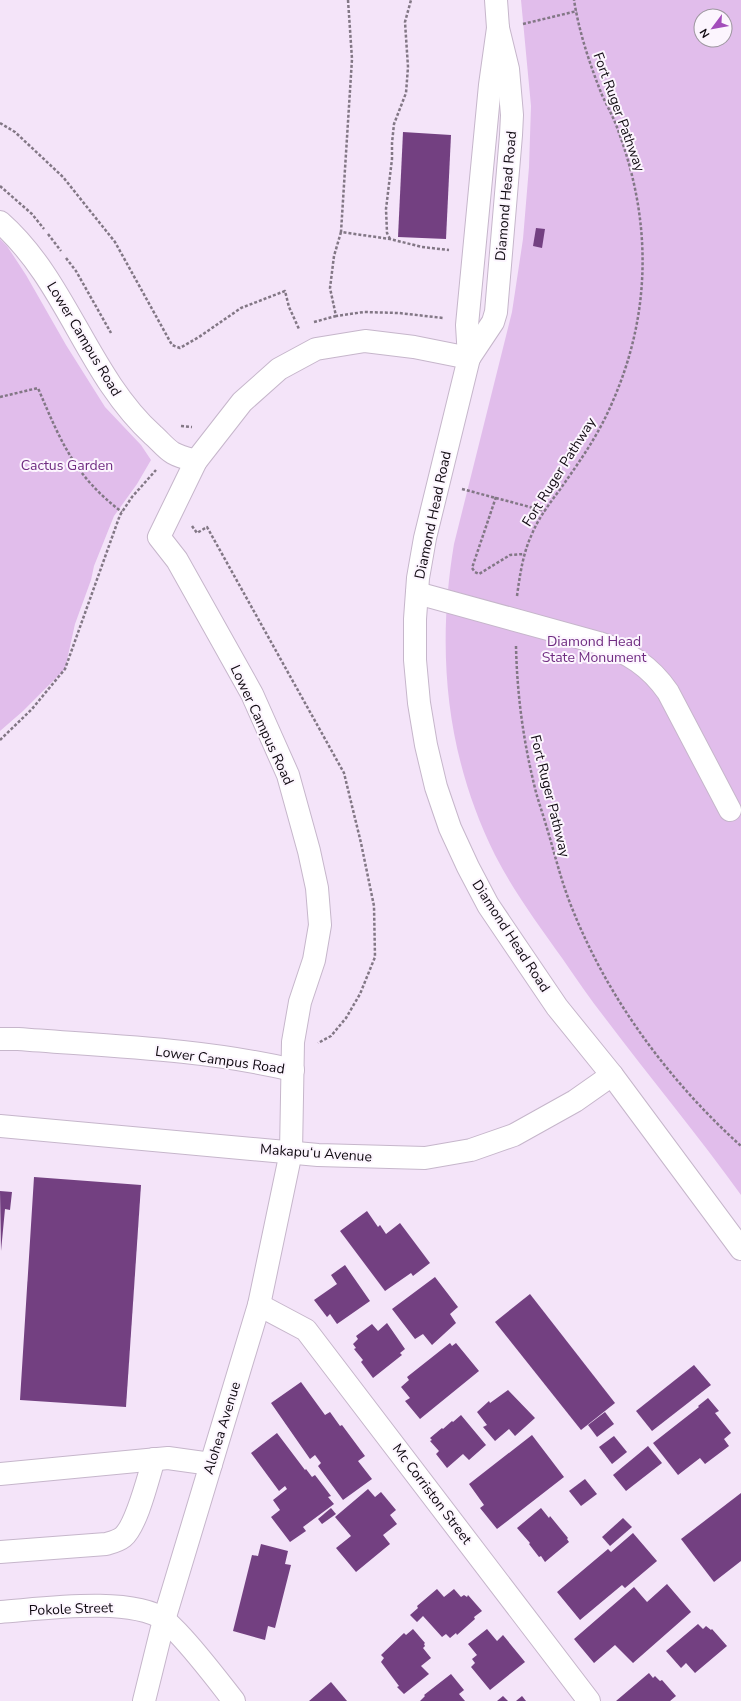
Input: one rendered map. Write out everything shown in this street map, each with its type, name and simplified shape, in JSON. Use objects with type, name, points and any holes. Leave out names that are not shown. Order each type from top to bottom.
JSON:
[{"type":"street","name":"Diamond Head Road","points":[[496,0],[498,28],[508,69],[512,115],[496,312],[493,322],[469,358],[425,538],[417,593],[415,660],[418,703],[426,745],[436,787],[450,828],[488,905],[557,1007],[612,1075],[741,1249]]},
{"type":"street","name":"Lower Campus Road","points":[[0,222],[13,233],[32,256],[54,287],[113,390],[127,408],[141,424],[173,453],[196,461]]},
{"type":"street","name":"Lower Campus Road","points":[[9,1039],[174,1052],[264,1063],[293,1070],[294,1035],[300,1002],[314,960],[320,925],[317,888],[309,850],[285,768],[252,694],[177,560],[159,537],[196,461],[242,402],[279,369],[316,350],[365,341],[414,347],[469,358]]},
{"type":"street","points":[[417,593],[616,648],[633,657],[648,668],[659,679],[668,692],[730,810]]},
{"type":"street","name":"Alohea Avenue","points":[[144,1701],[164,1620],[259,1305],[291,1152],[293,1070]]},
{"type":"street","name":"Makapu‘u Avenue","points":[[0,1126],[325,1155],[425,1158],[471,1150],[514,1135],[547,1118],[575,1101],[612,1075]]},
{"type":"street","name":"Mc Corriston Street","points":[[259,1305],[306,1330],[589,1701]]},
{"type":"street","points":[[0,1474],[168,1458],[211,1464]]},
{"type":"street","points":[[0,1552],[106,1544],[117,1541],[124,1536],[134,1520],[154,1459]]},
{"type":"street","name":"Pokole Street","points":[[0,1612],[103,1605],[125,1607],[144,1611],[164,1620],[186,1641],[234,1701]]},
{"type":"path","points":[[348,0],[352,59],[341,232],[334,256],[330,288],[336,316],[364,312],[399,313],[443,318],[444,311]]},
{"type":"path","points":[[390,239],[386,209],[392,159],[394,124],[406,94],[408,67],[405,22],[411,0]]},
{"type":"path","name":"Fort Ruger Pathway","points":[[574,0],[593,70],[619,131],[630,165],[638,200],[642,235],[643,270],[640,306],[634,341],[624,375],[612,404],[598,433],[545,511],[532,533],[524,554],[519,579],[516,621],[519,704],[525,745],[534,786],[557,865],[570,903],[586,941],[624,1010],[647,1042],[696,1102],[741,1146]]},
{"type":"path","points":[[530,23],[577,11]]},
{"type":"path","points":[[0,122],[15,132],[63,177],[115,242],[172,345],[180,348],[242,308],[285,291],[289,307],[300,329],[294,333]]},
{"type":"path","points":[[0,186],[32,214],[56,243],[76,271],[114,338]]},
{"type":"path","points":[[341,232],[390,239],[422,247],[453,250]]},
{"type":"path","points":[[0,397],[38,388],[55,430],[77,468],[92,486],[122,512]]},
{"type":"path","points":[[179,426],[192,427],[197,422]]},
{"type":"path","points":[[0,740],[32,709],[65,669],[122,512],[132,497],[158,468]]},
{"type":"path","points":[[438,482],[545,511]]},
{"type":"path","points":[[496,498],[472,568],[479,574],[510,555],[524,554]]},
{"type":"green space","name":"Diamond Head State Monument","points":[[521,0],[741,0],[741,1195],[594,1003],[518,895],[502,869],[478,818],[465,780],[456,742],[449,703],[446,664],[446,624],[454,544],[512,312],[523,239],[529,167],[531,106]]},
{"type":"green space","name":"Cactus Garden","points":[[0,239],[7,246],[26,275],[66,345],[105,407],[141,445],[151,460],[137,484],[114,516],[94,566],[91,580],[75,624],[65,669],[23,711],[0,731]]},
{"type":"building","points":[[403,132],[451,135],[446,239],[398,237]]},
{"type":"building","points":[[536,228],[545,229],[542,248],[533,246]]},
{"type":"building","points":[[34,1177],[141,1185],[126,1407],[20,1400]]},
{"type":"building","points":[[0,1191],[12,1192],[10,1210],[5,1209],[1,1251]]},
{"type":"building","points":[[367,1211],[378,1227],[380,1225],[386,1234],[400,1223],[430,1263],[413,1276],[411,1273],[385,1291],[340,1231]]},
{"type":"building","points":[[345,1265],[370,1301],[337,1324],[330,1314],[327,1317],[314,1300],[337,1284],[331,1275]]},
{"type":"building","points":[[435,1277],[458,1307],[450,1314],[456,1323],[432,1345],[423,1334],[415,1339],[392,1309]]},
{"type":"building","points":[[530,1294],[615,1403],[581,1430],[495,1322]]},
{"type":"building","points":[[387,1323],[405,1349],[400,1353],[402,1355],[373,1378],[361,1362],[363,1360],[354,1349],[356,1348],[353,1344],[358,1339],[356,1336],[372,1324],[378,1331]]},
{"type":"building","points":[[450,1343],[452,1346],[456,1343],[479,1371],[420,1419],[405,1401],[410,1398],[401,1387],[409,1380],[407,1377]]},
{"type":"building","points":[[694,1365],[711,1385],[652,1431],[636,1411]]},
{"type":"building","points":[[301,1382],[325,1415],[330,1412],[340,1426],[342,1425],[365,1456],[358,1461],[372,1479],[343,1500],[318,1466],[321,1463],[315,1455],[310,1459],[271,1403]]},
{"type":"building","points":[[508,1390],[535,1418],[515,1436],[509,1429],[495,1441],[483,1427],[487,1425],[477,1412],[489,1401],[490,1403]]},
{"type":"building","points":[[708,1398],[719,1411],[715,1413],[731,1433],[724,1439],[729,1446],[705,1464],[700,1458],[678,1475],[653,1443],[699,1407],[698,1406]]},
{"type":"building","points":[[605,1412],[614,1424],[597,1437],[588,1425]]},
{"type":"building","points":[[461,1415],[486,1445],[469,1460],[463,1454],[447,1468],[436,1454],[439,1451],[430,1441],[432,1440],[430,1438]]},
{"type":"building","points":[[277,1433],[305,1470],[306,1469],[312,1477],[315,1475],[331,1496],[328,1497],[334,1504],[303,1527],[306,1531],[290,1542],[271,1517],[280,1510],[273,1500],[287,1489],[285,1486],[279,1491],[251,1453]]},
{"type":"building","points":[[532,1435],[564,1477],[497,1529],[480,1508],[484,1505],[469,1484]]},
{"type":"building","points":[[614,1436],[627,1452],[612,1464],[599,1447]]},
{"type":"building","points":[[648,1446],[662,1463],[626,1491],[613,1475]]},
{"type":"building","points":[[585,1479],[597,1494],[581,1506],[569,1491]]},
{"type":"building","points":[[368,1489],[375,1497],[381,1492],[396,1510],[390,1515],[397,1524],[383,1535],[390,1544],[356,1572],[336,1548],[351,1536],[335,1517]]},
{"type":"building","points":[[741,1493],[741,1561],[714,1582],[681,1539]]},
{"type":"building","points":[[331,1508],[336,1514],[322,1524],[318,1519]]},
{"type":"building","points":[[541,1508],[549,1518],[550,1516],[568,1538],[567,1539],[569,1542],[545,1562],[541,1556],[539,1557],[529,1544],[530,1543],[517,1528]]},
{"type":"building","points":[[623,1518],[632,1527],[610,1546],[602,1537]]},
{"type":"building","points":[[633,1533],[657,1561],[625,1588],[622,1585],[580,1620],[557,1592],[608,1549],[611,1552]]},
{"type":"building","points":[[261,1544],[288,1551],[285,1564],[291,1565],[275,1628],[268,1626],[265,1640],[233,1631],[252,1555],[258,1556]]},
{"type":"building","points":[[667,1584],[691,1612],[633,1663],[615,1645],[594,1663],[574,1639],[634,1587],[647,1602]]},
{"type":"building","points":[[437,1589],[444,1597],[454,1589],[461,1597],[464,1595],[467,1597],[468,1595],[482,1611],[474,1617],[475,1619],[457,1635],[456,1633],[450,1638],[446,1634],[442,1637],[423,1616],[417,1622],[410,1615],[418,1608],[417,1606]]},
{"type":"building","points":[[698,1624],[703,1629],[706,1626],[711,1630],[712,1629],[727,1646],[695,1673],[686,1663],[681,1668],[666,1651]]},
{"type":"building","points":[[413,1629],[425,1643],[423,1648],[431,1658],[421,1666],[429,1674],[404,1694],[397,1687],[399,1686],[381,1662],[384,1658],[381,1655],[404,1633],[406,1635]]},
{"type":"building","points":[[487,1629],[497,1641],[503,1635],[525,1662],[490,1690],[471,1667],[475,1663],[472,1659],[477,1655],[468,1644]]},
{"type":"building","points":[[649,1673],[653,1678],[655,1676],[660,1681],[662,1680],[676,1696],[670,1701],[616,1701]]},
{"type":"building","points":[[451,1674],[464,1690],[459,1694],[465,1701],[420,1701],[425,1696],[424,1695]]},
{"type":"building","points":[[331,1682],[347,1701],[309,1701]]},
{"type":"building","points":[[503,1696],[508,1701],[497,1701]]},
{"type":"building","points":[[522,1696],[526,1701],[516,1701]]}]
